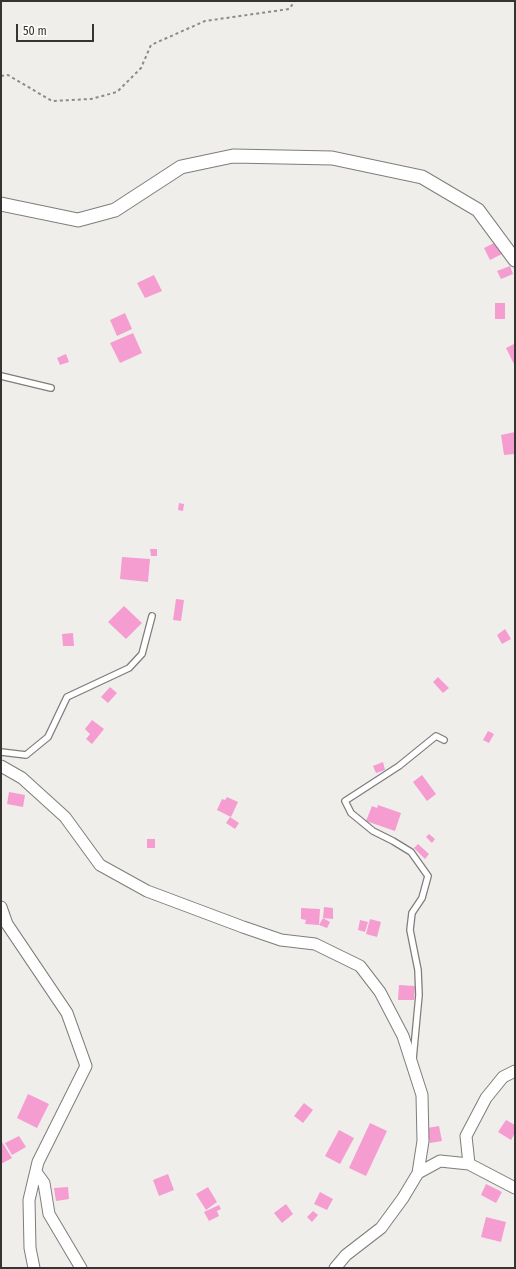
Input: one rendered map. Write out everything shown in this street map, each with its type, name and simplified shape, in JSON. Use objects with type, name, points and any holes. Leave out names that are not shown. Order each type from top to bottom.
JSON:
[{"type":"street","points":[[1,204],[78,220],[115,210],[181,167],[233,156],[332,158],[422,177],[478,210],[515,260]]},
{"type":"street","points":[[1,766],[22,778],[65,817],[100,865],[148,891],[243,927],[281,940],[315,944],[360,966],[380,992],[404,1036],[422,1095],[423,1141],[418,1173],[403,1198],[381,1228],[346,1255],[335,1268]]},
{"type":"street","points":[[1,907],[7,924],[67,1013],[86,1066],[38,1162],[29,1200],[30,1248],[34,1268]]},
{"type":"street","points":[[469,1164],[466,1136],[486,1098],[503,1077],[515,1071]]},
{"type":"street","points":[[418,1173],[440,1161],[469,1164],[515,1188]]},
{"type":"street","points":[[36,1172],[44,1183],[49,1214],[80,1268]]},
{"type":"lane","points":[[1,376],[51,388]]},
{"type":"lane","points":[[1,752],[26,755],[48,737],[67,697],[129,668],[142,654],[152,616]]},
{"type":"lane","points":[[413,1066],[419,995],[418,970],[410,930],[412,913],[422,898],[428,876],[411,852],[373,831],[351,813],[345,801],[399,766],[436,736],[444,740]]},
{"type":"path","points":[[1,76],[8,75],[52,101],[91,99],[117,92],[141,68],[151,45],[205,21],[290,9],[295,1]]},
{"type":"building","points":[[496,242],[502,254],[490,260],[484,248]]},
{"type":"building","points":[[510,266],[513,274],[501,279],[497,271]]},
{"type":"building","points":[[154,275],[162,291],[145,298],[137,283]]},
{"type":"building","points":[[495,303],[505,303],[505,319],[495,319]]},
{"type":"building","points":[[125,313],[132,329],[117,336],[110,320]]},
{"type":"building","points":[[133,333],[142,353],[120,363],[110,343]]},
{"type":"building","points":[[514,344],[515,347],[515,366],[506,348]]},
{"type":"building","points":[[66,354],[69,362],[60,365],[57,358]]},
{"type":"building","points":[[515,432],[515,454],[504,455],[501,435]]},
{"type":"building","points":[[179,503],[184,504],[183,511],[178,510]]},
{"type":"building","points":[[150,549],[157,549],[157,556],[151,556]]},
{"type":"building","points":[[122,557],[150,559],[148,582],[120,579]]},
{"type":"building","points":[[176,599],[184,600],[181,621],[173,620]]},
{"type":"building","points":[[124,606],[142,623],[126,639],[108,622]]},
{"type":"building","points":[[505,629],[511,639],[502,644],[497,635]]},
{"type":"building","points":[[73,633],[74,646],[63,646],[62,634]]},
{"type":"building","points":[[438,677],[449,688],[443,693],[433,682]]},
{"type":"building","points":[[110,687],[117,693],[108,703],[101,697]]},
{"type":"building","points":[[92,720],[104,729],[92,744],[86,739],[90,734],[85,729]]},
{"type":"building","points":[[488,731],[494,734],[489,743],[483,740]]},
{"type":"building","points":[[383,762],[385,770],[376,773],[373,766]]},
{"type":"building","points":[[422,775],[436,794],[427,801],[413,782]]},
{"type":"building","points":[[9,792],[25,795],[23,807],[7,804]]},
{"type":"building","points":[[227,797],[238,802],[231,817],[217,810],[222,799],[225,800]]},
{"type":"building","points":[[378,805],[401,813],[395,831],[366,821],[372,806],[377,808]]},
{"type":"building","points":[[230,817],[239,823],[235,829],[226,823]]},
{"type":"building","points":[[429,834],[435,839],[432,843],[426,837]]},
{"type":"building","points":[[147,839],[155,839],[155,848],[147,848]]},
{"type":"building","points":[[418,844],[429,854],[425,859],[414,848]]},
{"type":"building","points":[[324,907],[333,908],[333,919],[323,918]]},
{"type":"building","points":[[301,908],[320,909],[319,925],[305,924],[306,920],[301,919]]},
{"type":"building","points":[[323,918],[330,922],[327,928],[319,925]]},
{"type":"building","points":[[370,919],[381,922],[377,937],[366,934]]},
{"type":"building","points":[[360,920],[368,922],[365,932],[358,930]]},
{"type":"building","points":[[399,985],[415,986],[414,1000],[398,1000]]},
{"type":"building","points":[[28,1094],[49,1104],[37,1128],[17,1118]]},
{"type":"building","points":[[304,1103],[313,1110],[303,1123],[294,1116]]},
{"type":"building","points":[[506,1120],[515,1125],[515,1133],[511,1140],[498,1132]]},
{"type":"building","points":[[370,1123],[387,1131],[366,1176],[349,1168]]},
{"type":"building","points":[[439,1126],[442,1141],[430,1143],[427,1128]]},
{"type":"building","points":[[339,1130],[354,1138],[340,1164],[325,1156]]},
{"type":"building","points":[[19,1136],[26,1147],[12,1155],[5,1143]]},
{"type":"building","points":[[1,1142],[12,1158],[1,1164]]},
{"type":"building","points":[[168,1174],[174,1190],[159,1196],[153,1180]]},
{"type":"building","points":[[486,1184],[502,1192],[496,1203],[481,1195]]},
{"type":"building","points":[[68,1187],[69,1199],[56,1201],[54,1188]]},
{"type":"building","points":[[208,1187],[217,1202],[206,1210],[196,1194]]},
{"type":"building","points":[[320,1192],[333,1199],[327,1210],[314,1204]]},
{"type":"building","points":[[286,1204],[293,1214],[282,1223],[274,1213]]},
{"type":"building","points":[[219,1205],[221,1209],[217,1211],[219,1216],[209,1221],[204,1212]]},
{"type":"building","points":[[313,1211],[318,1215],[312,1222],[307,1217]]},
{"type":"building","points":[[486,1217],[506,1222],[501,1242],[481,1237]]}]
